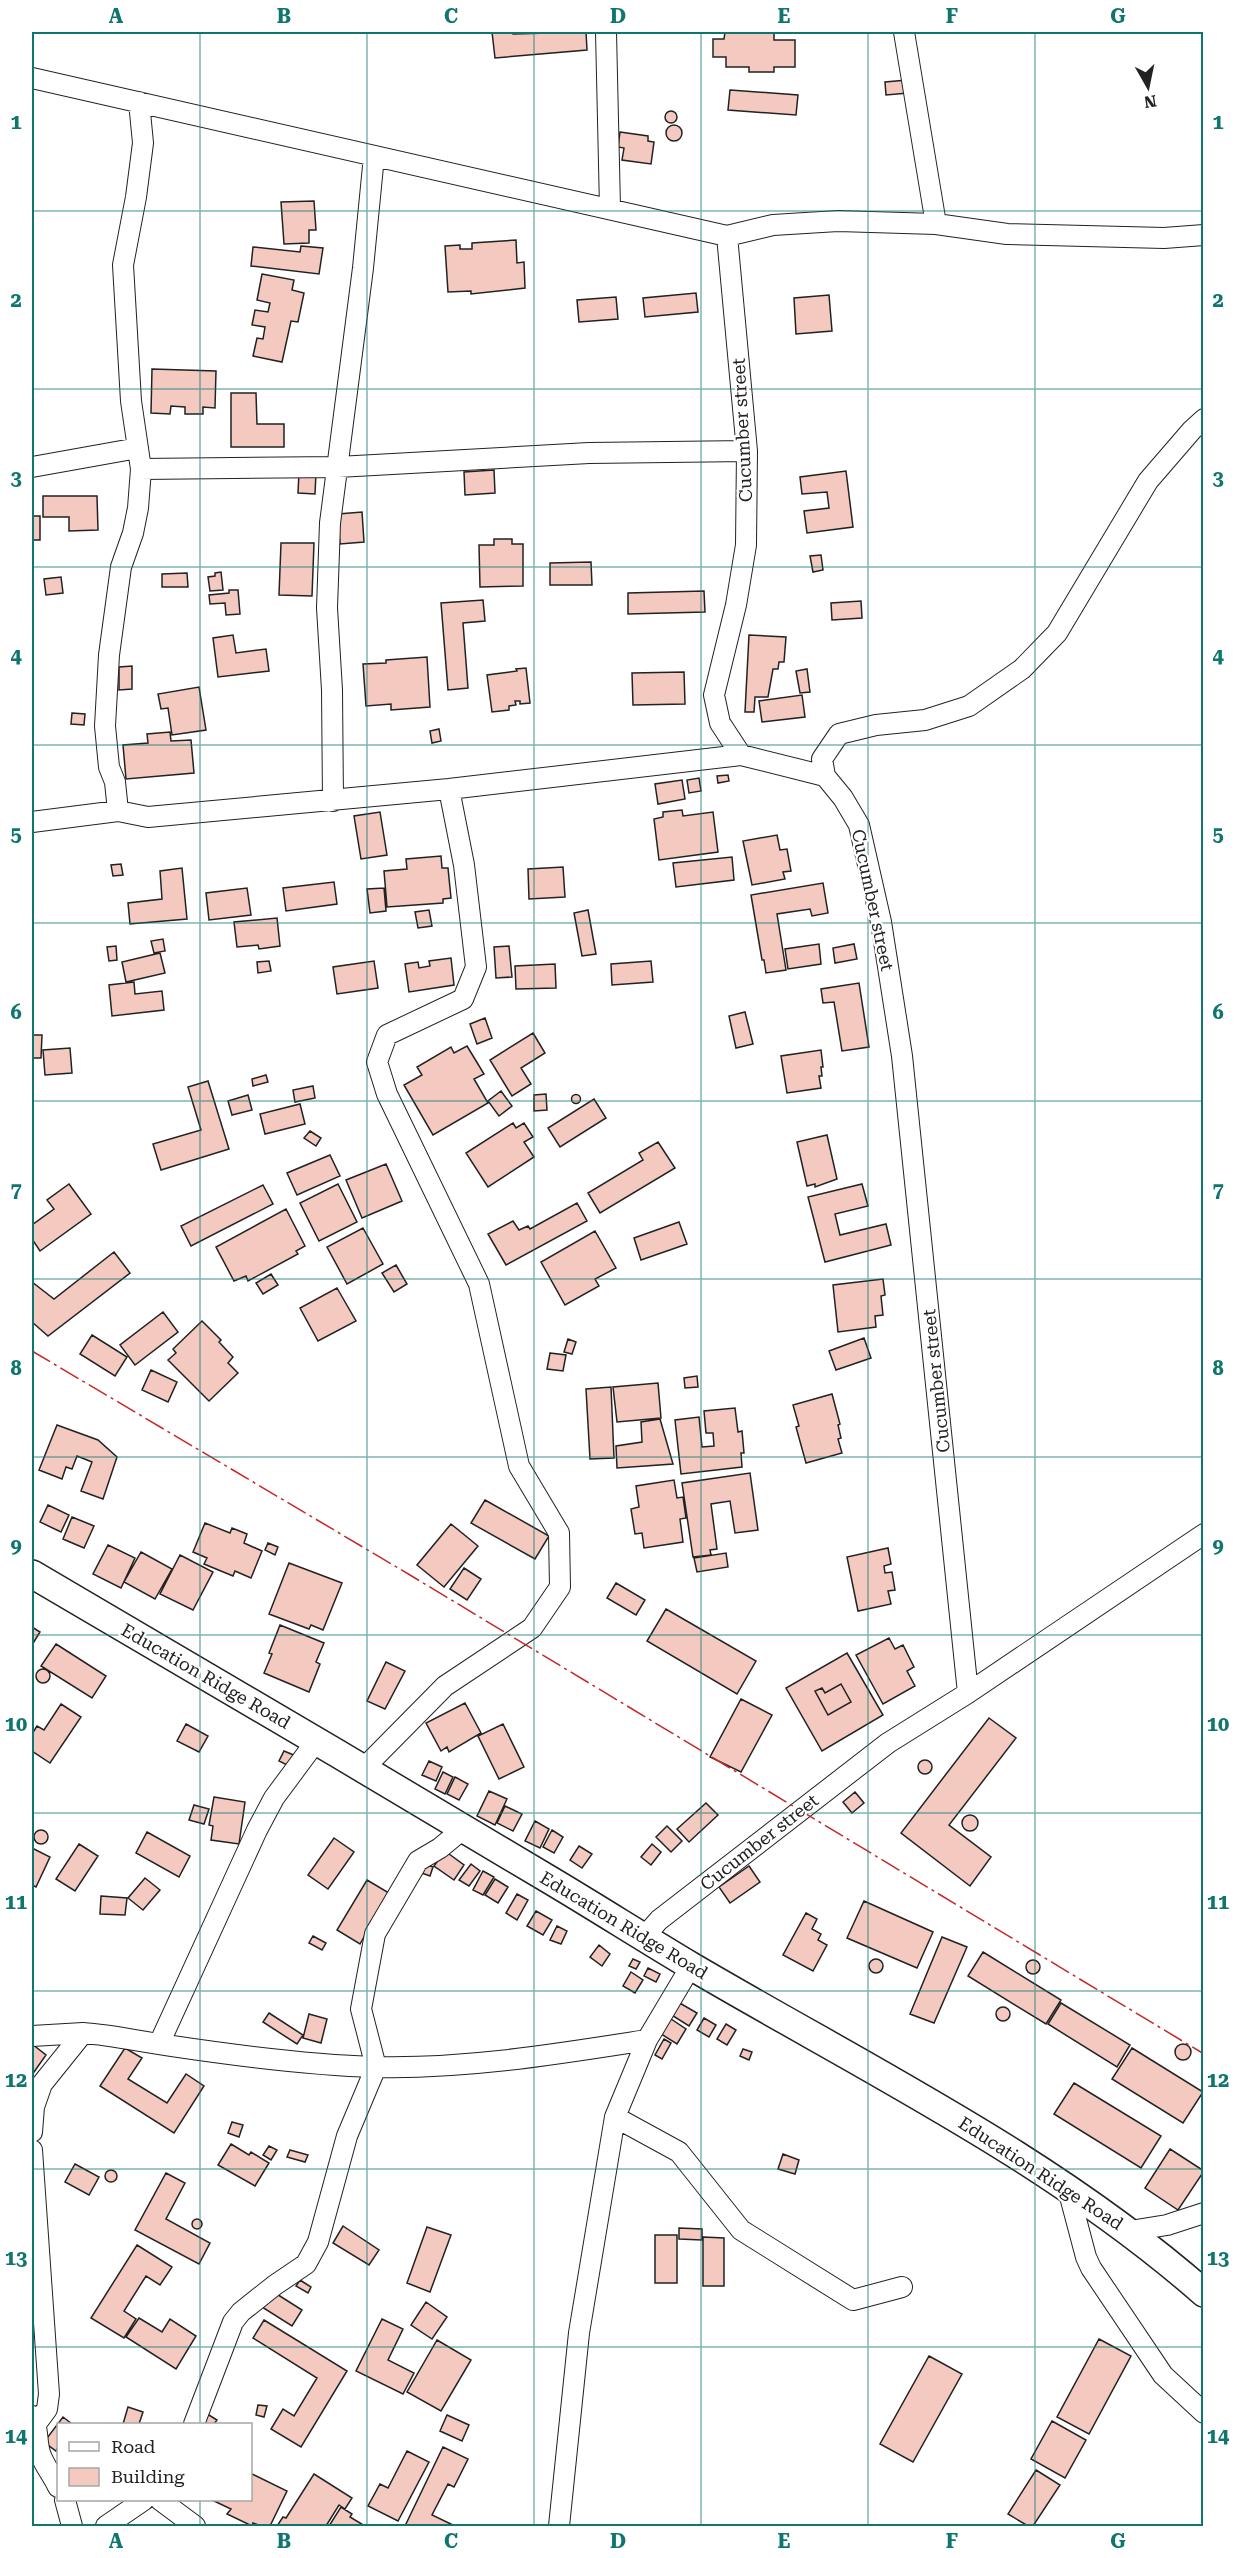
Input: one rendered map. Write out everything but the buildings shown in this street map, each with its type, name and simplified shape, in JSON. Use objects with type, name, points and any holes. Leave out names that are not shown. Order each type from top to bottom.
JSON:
[{"type":"main road","name":"Education Ridge Road","points":[[32,1574],[316,1740],[691,1966],[911,2090],[1130,2231],[1203,2293]]},
{"type":"street","points":[[606,32],[610,208]]},
{"type":"street","points":[[904,32],[936,224]]},
{"type":"street","points":[[32,78],[728,236],[773,225],[827,221],[936,224],[1007,234],[1164,238],[1203,235]]},
{"type":"street","points":[[118,811],[115,782],[109,767],[105,726],[109,655],[121,567],[133,533],[138,508],[141,469],[131,401],[123,265],[136,197],[143,143],[139,102]]},
{"type":"street","points":[[333,801],[332,690],[327,608],[330,523],[363,268],[374,156]]},
{"type":"street","name":"Cucumber street","points":[[728,236],[747,451],[746,545],[736,605],[714,695],[720,723],[741,755]]},
{"type":"street","points":[[32,822],[118,811],[148,817],[333,801],[741,755],[825,776],[822,759],[839,734],[876,725],[925,720],[969,706],[1022,669],[1057,633],[1148,481],[1203,419]]},
{"type":"street","points":[[32,467],[138,448]]},
{"type":"street","points":[[141,469],[338,467],[589,453],[747,451]]},
{"type":"street","name":"Cucumber street","points":[[825,776],[843,798],[859,825],[881,922],[901,1045],[968,1693]]},
{"type":"street","points":[[363,1769],[445,1686],[532,1628],[560,1587],[559,1533],[519,1466],[479,1284],[387,1094],[377,1062],[387,1035],[464,999],[476,968],[464,865],[449,789]]},
{"type":"street","name":"Cucumber street","points":[[644,1937],[659,1920],[888,1743],[968,1693],[1203,1534]]},
{"type":"street","points":[[159,2044],[257,1830],[274,1798],[316,1740]]},
{"type":"street","points":[[194,2423],[233,2322],[241,2312],[306,2264],[318,2242],[347,2136],[376,2067],[361,2009],[375,1934],[418,1861],[440,1848],[463,1828]]},
{"type":"street","points":[[560,2526],[579,2333],[615,2117],[646,2040],[691,1966]]},
{"type":"street","points":[[32,2132],[34,2107],[42,2084],[83,2033]]},
{"type":"street","points":[[32,2036],[83,2033],[118,2036],[228,2054],[376,2067],[500,2062],[646,2040]]},
{"type":"street","points":[[615,2117],[679,2152],[741,2230],[853,2300],[902,2287]]},
{"type":"street","points":[[32,2150],[49,2394],[47,2409],[34,2420],[43,2462],[57,2485]]},
{"type":"street","points":[[1068,2189],[1091,2268],[1163,2375],[1203,2413]]},
{"type":"street","points":[[1130,2231],[1167,2225],[1203,2213]]},
{"type":"street","points":[[66,2501],[72,2526]]},
{"type":"street","points":[[106,2526],[141,2501]]},
{"type":"street","points":[[163,2501],[195,2526]]},
{"type":"power","points":[[32,1351],[410,1575],[1204,2054]]}]
